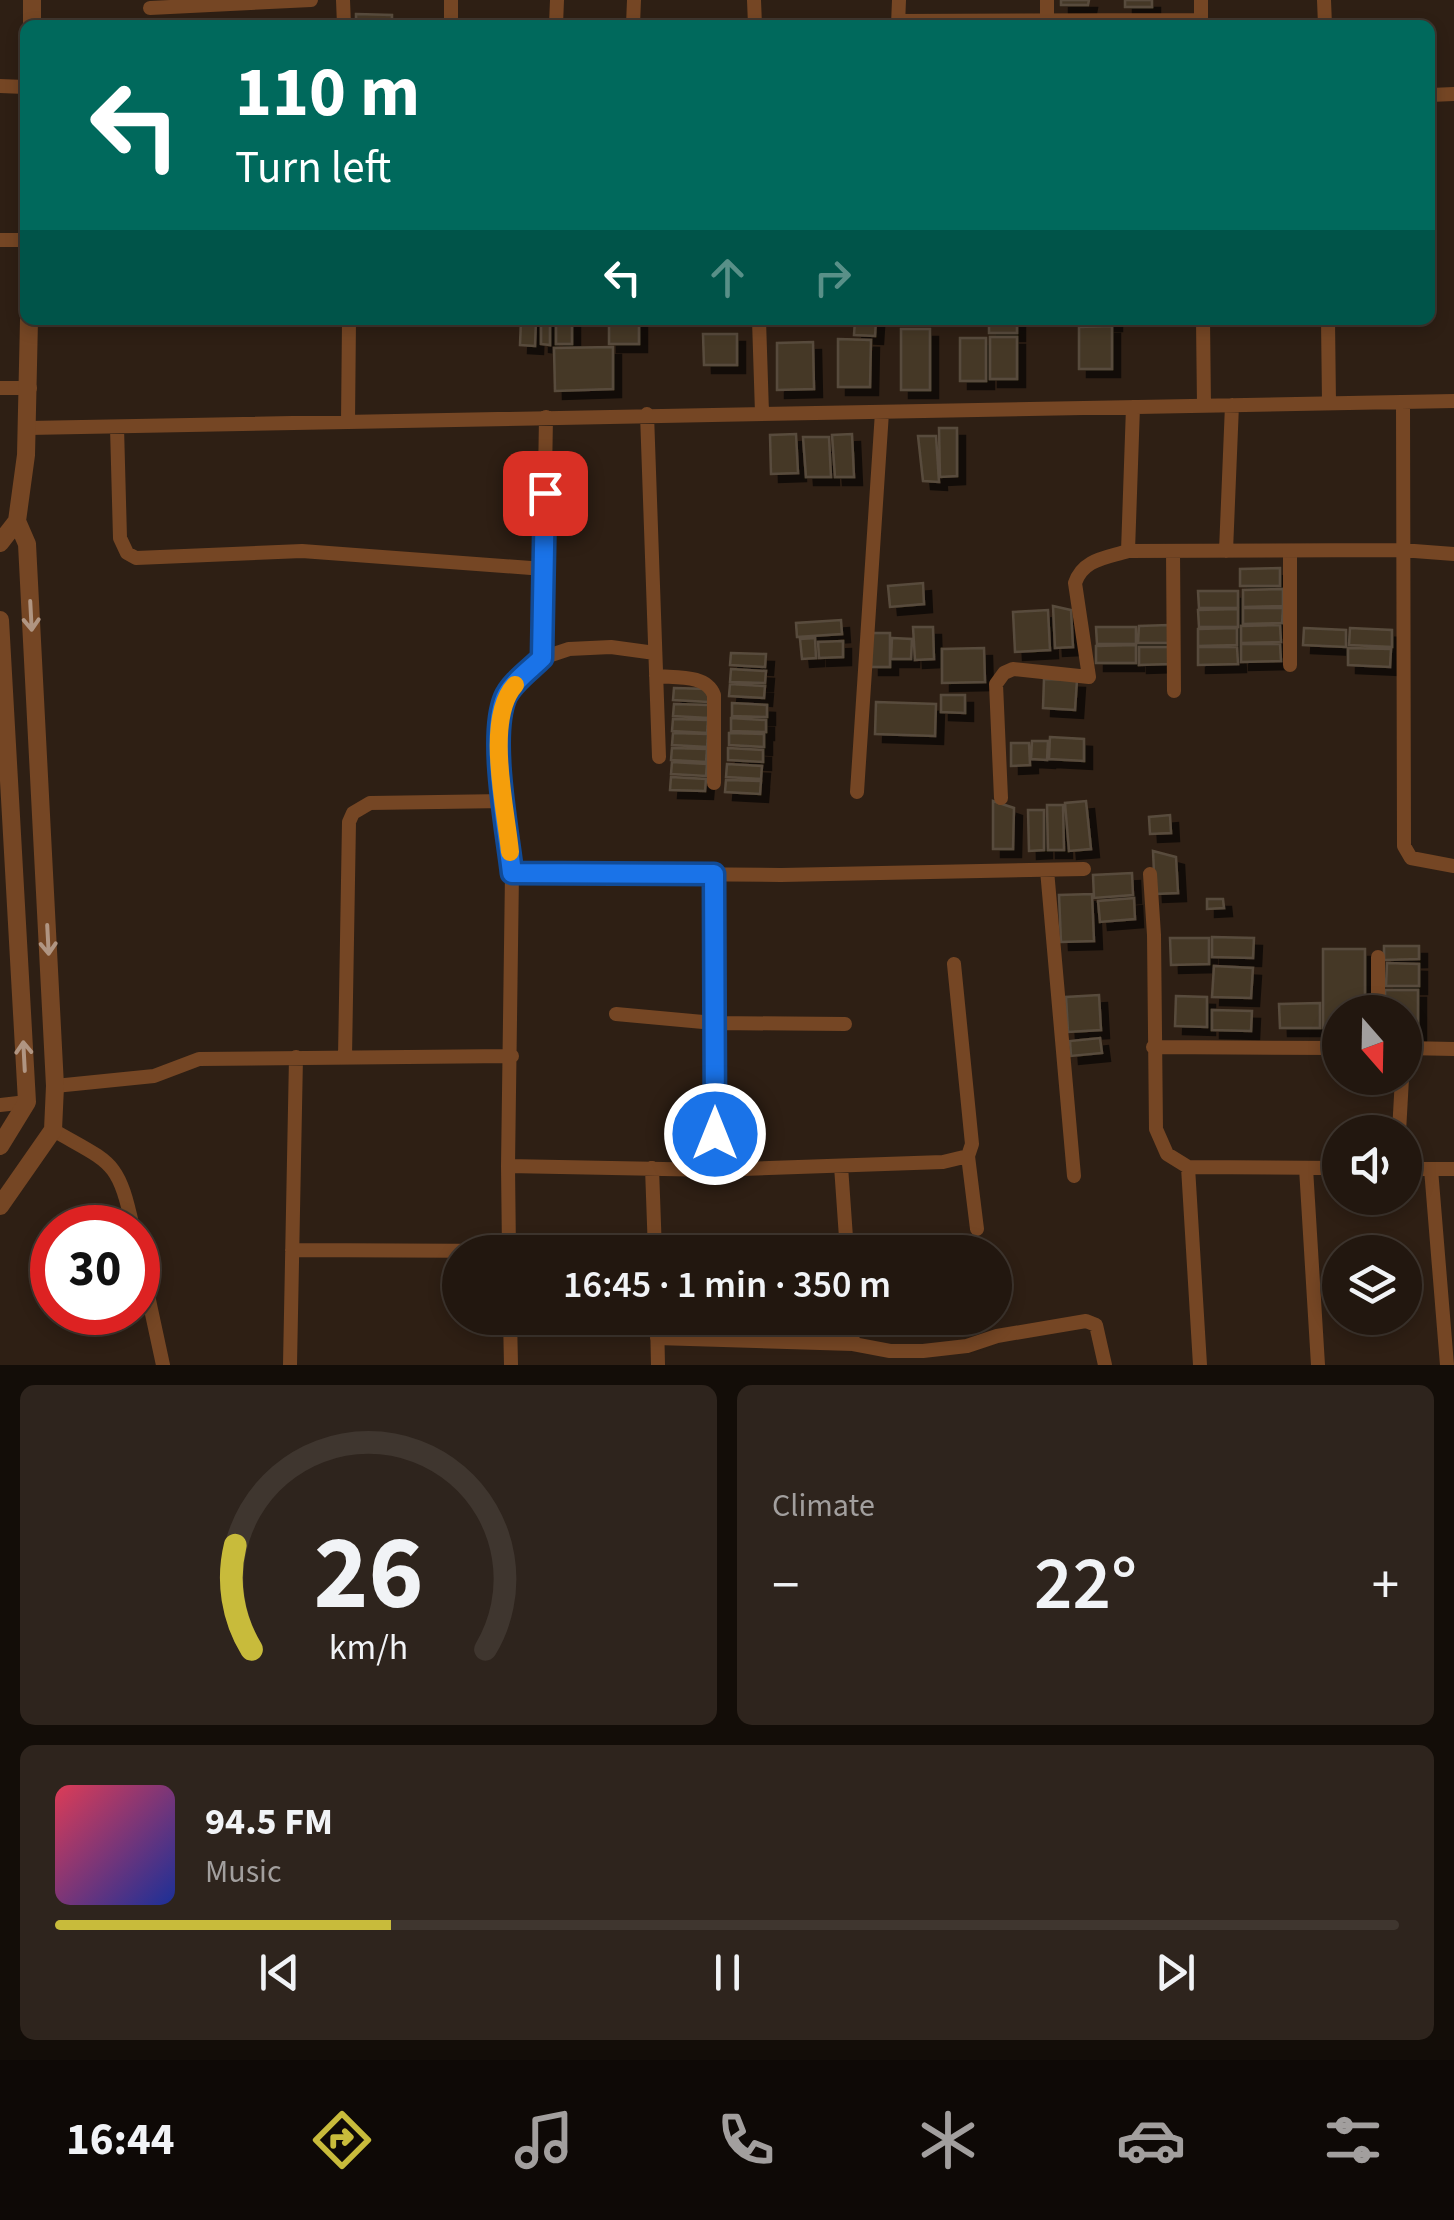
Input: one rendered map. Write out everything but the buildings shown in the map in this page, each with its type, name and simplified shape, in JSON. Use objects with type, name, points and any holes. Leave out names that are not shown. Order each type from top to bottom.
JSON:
[{"type":"street","points":[[150,8],[311,0]]},
{"type":"street","points":[[1047,20],[1048,0]]},
{"type":"street","points":[[0,1206],[53,1130],[55,1086],[28,544],[5,533],[28,428],[29,325]]},
{"type":"street","points":[[348,422],[349,325]]},
{"type":"street","points":[[759,325],[762,414]]},
{"type":"street","points":[[1203,325],[1204,406]]},
{"type":"street","points":[[1328,325],[1329,403]]},
{"type":"street","points":[[0,388],[30,388]]},
{"type":"street","points":[[28,428],[1454,401]]},
{"type":"street","points":[[1402,402],[1404,846],[1411,858],[1454,866]]},
{"type":"street","points":[[1226,551],[1232,405]]},
{"type":"street","points":[[1128,551],[1132,407]]},
{"type":"street","points":[[857,792],[882,412]]},
{"type":"street","points":[[647,414],[659,757]]},
{"type":"street","points":[[542,658],[546,417]]},
{"type":"street","points":[[117,426],[120,538],[126,553],[136,558],[302,551],[544,568]]},
{"type":"street","points":[[1290,550],[1290,665]]},
{"type":"street","points":[[1001,798],[996,684],[1013,669],[1089,677],[1076,583],[1080,570],[1090,563],[1128,551],[1401,550],[1454,554]]},
{"type":"street","points":[[1173,551],[1174,691]]},
{"type":"street","points":[[0,620],[3,738],[27,1102],[0,1146]]},
{"type":"street","points":[[509,1235],[512,873],[499,750],[500,716],[506,695],[542,658],[569,648],[611,647],[655,653]]},
{"type":"street","points":[[656,676],[703,681],[710,686],[714,696],[714,783]]},
{"type":"street","points":[[345,1058],[353,812],[370,803],[505,801]]},
{"type":"street","points":[[512,873],[1084,869]]},
{"type":"street","points":[[1048,870],[1074,1176]]},
{"type":"street","points":[[714,874],[715,1170]]},
{"type":"street","points":[[1150,874],[1156,1129],[1167,1154],[1188,1167],[1322,1168]]},
{"type":"street","points":[[1378,957],[1378,995]]},
{"type":"street","points":[[954,964],[977,1228]]},
{"type":"street","points":[[616,1014],[714,1023],[845,1024]]},
{"type":"street","points":[[1153,1047],[1322,1048]]},
{"type":"street","points":[[1422,1048],[1454,1049]]},
{"type":"street","points":[[55,1086],[154,1076],[198,1059],[512,1056]]},
{"type":"street","points":[[290,1365],[296,1057]]},
{"type":"street","points":[[0,1105],[27,1102]]},
{"type":"street","points":[[53,1130],[106,1160],[122,1182],[128,1205]]},
{"type":"street","points":[[508,1166],[715,1170],[943,1162],[968,1156]]},
{"type":"street","points":[[840,1166],[846,1235]]},
{"type":"street","points":[[1188,1167],[1200,1365]]},
{"type":"street","points":[[652,1168],[654,1235]]},
{"type":"street","points":[[1306,1168],[1318,1365]]},
{"type":"street","points":[[1422,1169],[1454,1169]]},
{"type":"street","points":[[1430,1169],[1447,1365]]},
{"type":"street","points":[[292,1250],[442,1251]]},
{"type":"street","points":[[657,1338],[853,1344],[923,1352],[1086,1321],[1096,1325],[1105,1365]]},
{"type":"street","points":[[157,1335],[163,1365]]},
{"type":"street","points":[[510,1335],[511,1365]]},
{"type":"street","points":[[657,1335],[658,1365]]},
{"type":"street","points":[[853,1335],[853,1344]]},
{"type":"slow traffic","points":[[510,852],[499,750],[500,716],[506,695],[515,685]]},
{"type":"route","points":[[545,493],[542,658],[506,695],[500,716],[499,750],[512,873],[714,874],[715,1134]]}]
